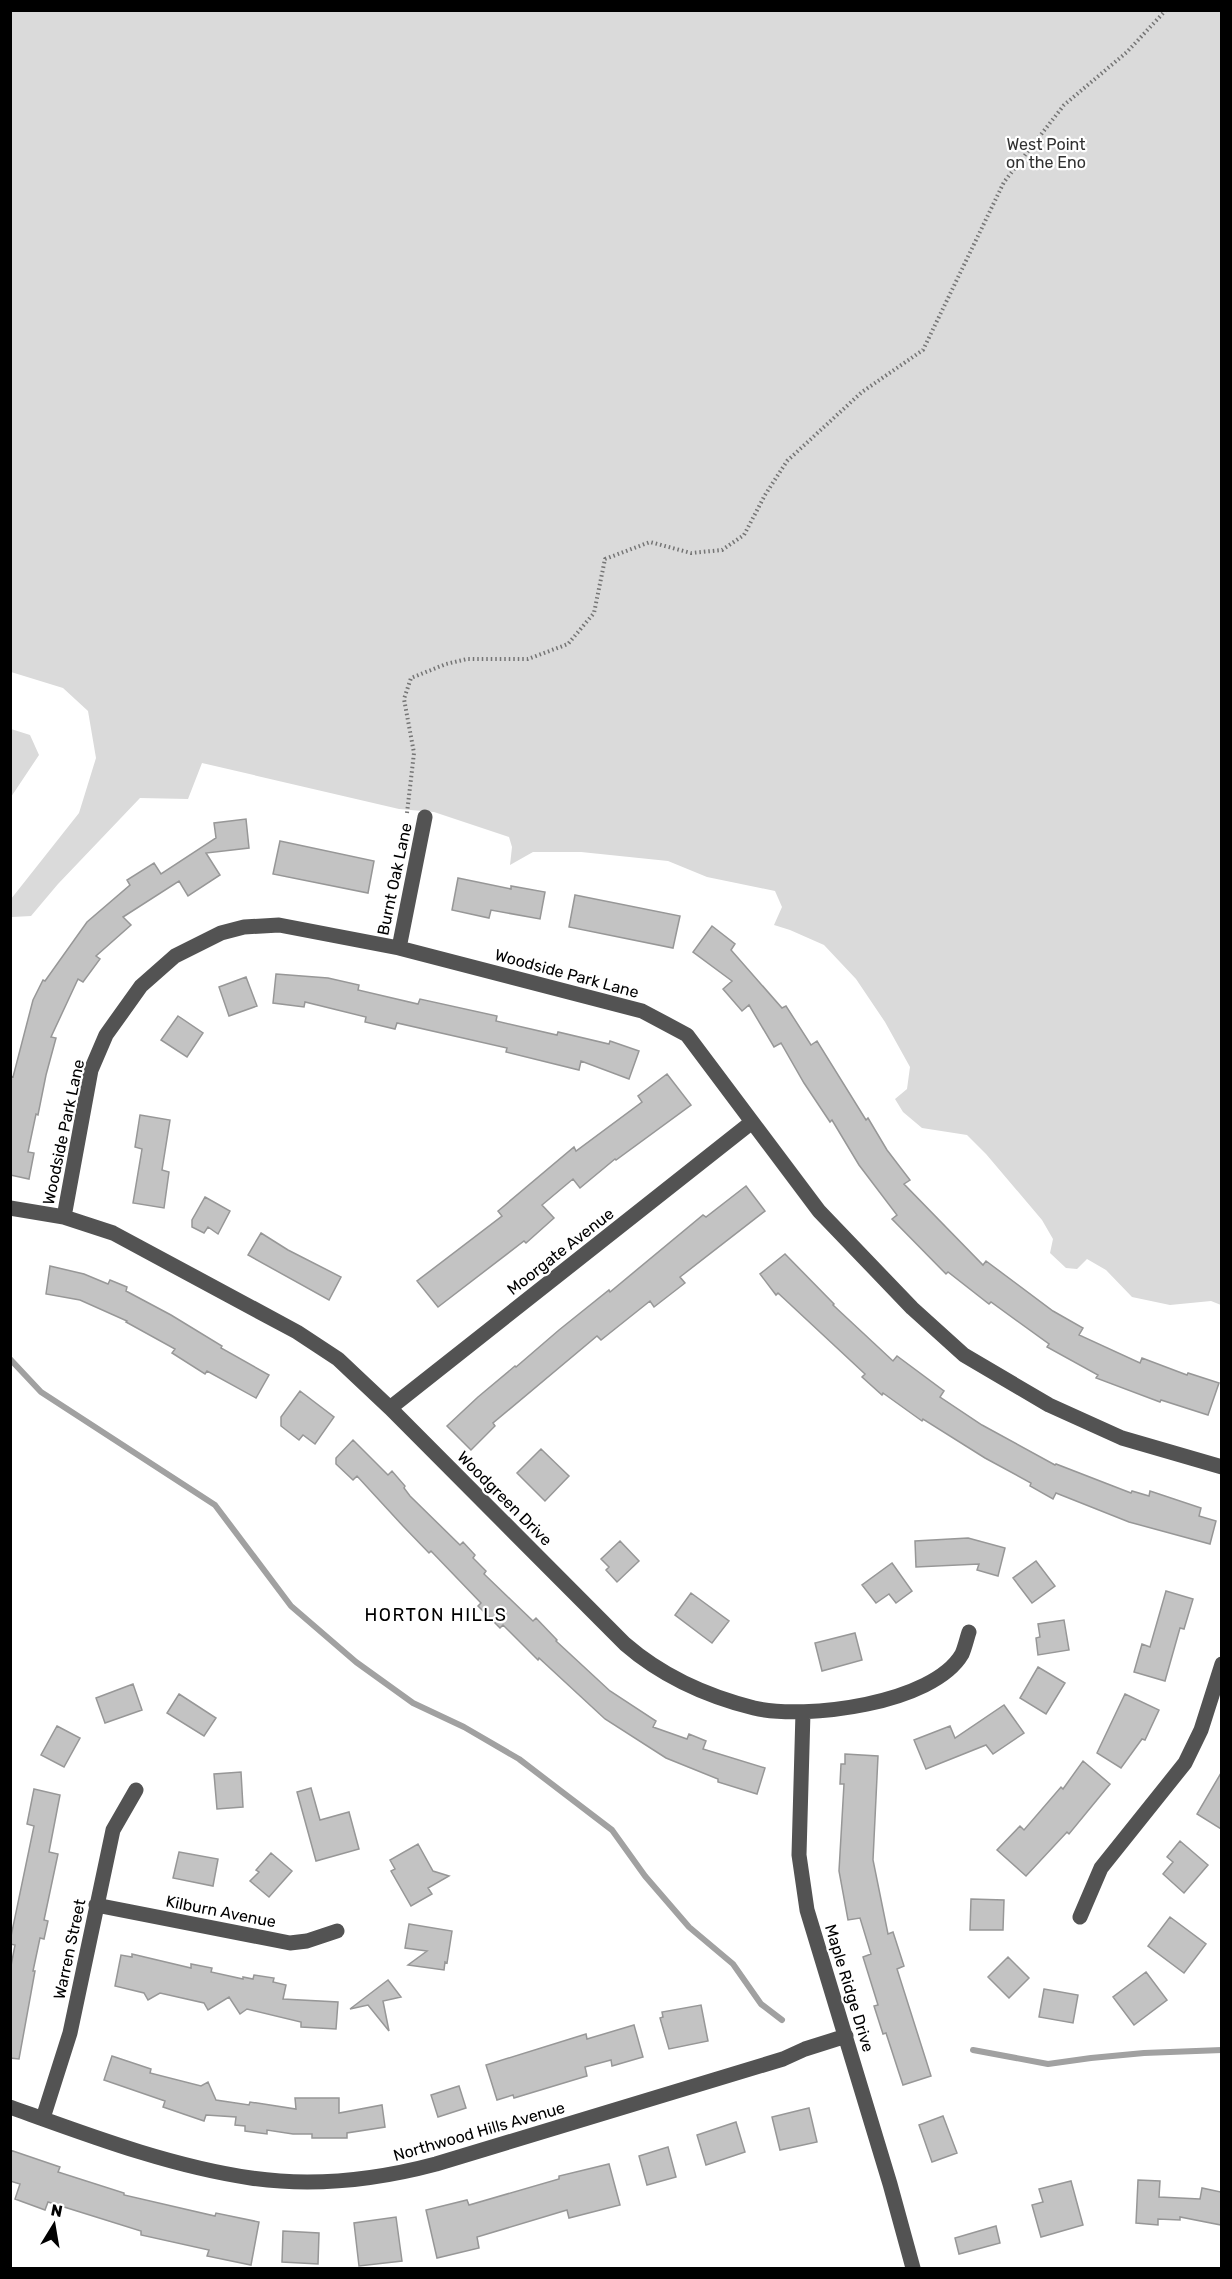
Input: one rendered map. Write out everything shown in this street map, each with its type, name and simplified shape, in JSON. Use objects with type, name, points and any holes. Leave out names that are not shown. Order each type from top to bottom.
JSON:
[{"type":"street","name":"Burnt Oak Lane","points":[[399,948],[425,818]]},
{"type":"street","name":"Woodside Park Lane","points":[[64,1217],[91,1070],[106,1035],[141,986],[175,956],[221,933],[243,927],[279,925],[399,948],[642,1011],[687,1035],[819,1211],[912,1308],[964,1355],[1049,1405],[1122,1438],[1221,1467]]},
{"type":"street","name":"Moorgate Avenue","points":[[390,1408],[752,1122]]},
{"type":"street","name":"Woodgreen Drive","points":[[10,1208],[64,1217],[112,1233],[297,1332],[338,1359],[626,1644],[646,1662],[696,1690],[756,1709],[803,1712],[845,1710],[904,1695],[926,1684],[948,1669],[962,1654],[969,1632]]},
{"type":"street","points":[[1080,1917],[1101,1868],[1185,1763],[1202,1730],[1221,1664]]},
{"type":"street","name":"Maple Ridge Drive","points":[[803,1712],[798,1855],[807,1910],[913,2268]]},
{"type":"street","name":"Warren Street","points":[[43,2118],[70,2033],[113,1830],[136,1790]]},
{"type":"street","name":"Kilburn Avenue","points":[[96,1905],[290,1943],[307,1941],[337,1931]]},
{"type":"street","name":"Northwood Hills Avenue","points":[[10,2107],[184,2164],[218,2172],[276,2180],[343,2181],[395,2175],[436,2164],[772,2062],[846,2036]]},
{"type":"path","points":[[407,813],[414,753],[404,699],[411,678],[446,664],[467,660],[528,659],[568,644],[594,613],[605,558],[650,542],[691,553],[722,550],[744,535],[765,495],[787,461],[862,392],[923,350],[1004,182],[1064,105],[1127,52],[1166,10]]},
{"type":"green space","name":"West Point on the Eno","points":[[11,11],[1221,11],[1221,1305],[1211,1301],[1170,1305],[1132,1297],[1106,1270],[1087,1259],[1077,1269],[1066,1268],[1050,1253],[1053,1239],[1042,1220],[967,1135],[922,1128],[903,1112],[895,1099],[907,1089],[910,1067],[885,1022],[856,979],[824,945],[774,925],[782,907],[775,891],[707,877],[668,861],[581,852],[533,852],[510,865],[512,847],[509,837],[434,812],[399,809],[202,763],[188,799],[140,798],[58,884],[31,916],[12,917],[11,899],[79,813],[96,758],[88,711],[63,688],[11,672]]},
{"type":"green space","points":[[11,729],[30,735],[39,755],[11,797]]},
{"type":"building","points":[[246,819],[249,848],[206,853],[220,875],[188,896],[179,881],[123,917],[131,925],[96,956],[100,959],[83,982],[78,979],[51,1037],[56,1038],[28,1152],[34,1153],[29,1179],[10,1175],[10,1076],[13,1077],[33,1000],[43,980],[45,981],[87,922],[130,885],[127,880],[154,863],[161,874],[216,838],[214,823]]},
{"type":"building","points":[[280,841],[374,861],[368,893],[273,874]]},
{"type":"building","points":[[458,878],[511,889],[511,886],[545,892],[540,919],[491,910],[489,918],[452,910]]},
{"type":"building","points":[[575,895],[680,916],[673,948],[569,927]]},
{"type":"building","points":[[712,926],[735,944],[731,950],[782,1008],[786,1006],[811,1045],[817,1041],[866,1120],[868,1118],[887,1150],[910,1180],[904,1184],[983,1265],[986,1261],[1053,1311],[1083,1328],[1079,1335],[1140,1363],[1142,1358],[1187,1375],[1188,1373],[1219,1383],[1208,1415],[1161,1400],[1160,1402],[1096,1378],[1098,1375],[1047,1347],[1049,1344],[991,1302],[989,1304],[948,1272],[946,1274],[892,1219],[897,1215],[859,1165],[832,1120],[830,1122],[781,1043],[774,1047],[749,1005],[742,1011],[723,989],[732,981],[693,952]]},
{"type":"building","points":[[276,974],[328,978],[359,985],[358,990],[418,1004],[420,999],[497,1016],[496,1021],[557,1035],[558,1032],[609,1044],[610,1041],[639,1051],[629,1079],[581,1061],[579,1070],[506,1052],[507,1048],[397,1023],[395,1029],[365,1022],[366,1017],[305,1002],[304,1007],[273,1003]]},
{"type":"building","points":[[246,977],[257,1006],[229,1016],[219,987]]},
{"type":"building","points":[[178,1016],[203,1033],[187,1057],[161,1040]]},
{"type":"building","points":[[667,1074],[691,1105],[615,1159],[580,1188],[573,1179],[542,1205],[554,1218],[526,1243],[524,1241],[438,1307],[417,1281],[502,1216],[498,1211],[574,1147],[576,1151],[642,1102],[638,1096]]},
{"type":"building","points":[[140,1115],[170,1120],[162,1170],[169,1172],[164,1208],[133,1203],[142,1149],[135,1147]]},
{"type":"building","points":[[746,1186],[765,1211],[680,1277],[685,1283],[654,1307],[650,1301],[601,1340],[597,1336],[493,1423],[495,1426],[471,1450],[447,1426],[478,1397],[559,1330],[609,1290],[610,1292],[703,1215],[706,1217]]},
{"type":"building","points":[[205,1197],[230,1211],[218,1234],[208,1227],[204,1233],[192,1227],[192,1220]]},
{"type":"building","points":[[261,1233],[288,1250],[341,1277],[329,1300],[248,1255]]},
{"type":"building","points":[[785,1254],[833,1305],[893,1361],[897,1356],[944,1391],[940,1397],[982,1425],[1055,1465],[1131,1493],[1132,1491],[1149,1496],[1150,1491],[1201,1508],[1199,1516],[1216,1521],[1210,1544],[1129,1522],[1056,1493],[1053,1499],[1030,1486],[1031,1483],[985,1458],[923,1419],[922,1421],[883,1393],[882,1395],[862,1377],[865,1374],[778,1293],[776,1295],[760,1274]]},
{"type":"building","points":[[50,1266],[84,1274],[108,1284],[110,1280],[127,1287],[126,1291],[171,1315],[222,1346],[221,1348],[269,1375],[256,1398],[207,1371],[205,1374],[172,1353],[175,1349],[127,1321],[80,1300],[46,1294]]},
{"type":"building","points":[[300,1391],[334,1417],[315,1444],[303,1435],[299,1440],[281,1426],[281,1417]]},
{"type":"building","points":[[353,1440],[388,1475],[392,1471],[410,1496],[460,1545],[463,1542],[475,1555],[473,1558],[486,1571],[484,1574],[533,1621],[536,1618],[556,1641],[610,1691],[656,1721],[653,1727],[687,1739],[689,1734],[706,1741],[703,1749],[765,1768],[757,1794],[718,1782],[718,1779],[666,1758],[605,1719],[539,1658],[538,1660],[503,1625],[500,1628],[478,1606],[481,1603],[431,1551],[429,1553],[357,1476],[353,1480],[336,1464],[336,1458]]},
{"type":"building","points":[[541,1449],[569,1476],[545,1501],[517,1473]]},
{"type":"building","points":[[968,1538],[1005,1548],[998,1576],[977,1570],[979,1564],[916,1567],[915,1541]]},
{"type":"building","points":[[620,1541],[639,1561],[617,1582],[606,1570],[609,1567],[601,1559]]},
{"type":"building","points":[[1036,1561],[1055,1586],[1032,1603],[1013,1578]]},
{"type":"building","points":[[892,1563],[912,1591],[896,1603],[889,1594],[876,1603],[862,1585]]},
{"type":"building","points":[[1166,1591],[1193,1599],[1184,1629],[1180,1628],[1165,1681],[1134,1672],[1142,1644],[1150,1647]]},
{"type":"building","points":[[691,1593],[729,1621],[712,1643],[675,1615]]},
{"type":"building","points":[[1064,1620],[1069,1650],[1038,1655],[1036,1638],[1040,1637],[1038,1624]]},
{"type":"building","points":[[855,1633],[862,1660],[822,1671],[815,1643]]},
{"type":"building","points":[[1038,1667],[1065,1683],[1046,1714],[1020,1698]]},
{"type":"building","points":[[133,1684],[142,1710],[105,1723],[96,1698]]},
{"type":"building","points":[[179,1694],[216,1718],[204,1736],[167,1713]]},
{"type":"building","points":[[1125,1694],[1159,1710],[1145,1740],[1142,1739],[1121,1768],[1097,1753]]},
{"type":"building","points":[[1004,1705],[1024,1733],[993,1754],[986,1745],[926,1769],[914,1740],[950,1726],[955,1738]]},
{"type":"building","points":[[57,1726],[80,1738],[64,1767],[41,1755]]},
{"type":"building","points":[[845,1754],[878,1756],[873,1860],[888,1934],[893,1932],[904,1966],[897,1969],[931,2076],[903,2085],[886,2033],[883,2034],[874,2006],[878,2005],[863,1957],[871,1954],[860,1918],[848,1920],[839,1871],[844,1784],[840,1784],[841,1764],[845,1764]]},
{"type":"building","points":[[1083,1761],[1110,1784],[1069,1834],[1067,1832],[1026,1876],[997,1850],[1020,1826],[1024,1830],[1061,1787],[1063,1789]]},
{"type":"building","points":[[241,1772],[243,1807],[217,1809],[214,1774]]},
{"type":"building","points":[[1221,1773],[1221,1829],[1197,1814]]},
{"type":"building","points":[[311,1788],[320,1820],[349,1812],[359,1849],[316,1861],[297,1792]]},
{"type":"building","points":[[34,1789],[60,1795],[49,1852],[58,1854],[44,1920],[48,1921],[44,1939],[40,1938],[33,1971],[35,1971],[19,2059],[10,2058],[10,1971],[15,1945],[10,1944],[10,1941],[34,1826],[27,1824]]},
{"type":"building","points":[[1180,1841],[1208,1865],[1184,1893],[1163,1874],[1173,1862],[1167,1857]]},
{"type":"building","points":[[418,1844],[433,1871],[449,1876],[428,1888],[432,1894],[411,1906],[391,1871],[395,1869],[390,1860]]},
{"type":"building","points":[[179,1852],[218,1859],[213,1886],[173,1878]]},
{"type":"building","points":[[271,1853],[292,1871],[269,1897],[250,1881],[259,1872],[256,1870]]},
{"type":"building","points":[[971,1899],[1004,1900],[1003,1930],[970,1930]]},
{"type":"building","points":[[1170,1917],[1206,1944],[1184,1973],[1148,1946]]},
{"type":"building","points":[[409,1924],[452,1931],[444,1970],[408,1965],[427,1951],[405,1948]]},
{"type":"building","points":[[132,1954],[191,1968],[191,1964],[212,1968],[211,1972],[243,1979],[243,1977],[253,1979],[254,1975],[274,1978],[273,1982],[286,1985],[283,1999],[338,2002],[336,2029],[301,2027],[301,2022],[247,2009],[240,2014],[229,1997],[208,2010],[204,2003],[160,1993],[148,2000],[144,1993],[115,1986],[121,1955],[132,1957]]},
{"type":"building","points":[[1008,1957],[1029,1978],[1009,1998],[988,1977]]},
{"type":"building","points":[[1146,1972],[1167,2000],[1134,2025],[1113,1997]]},
{"type":"building","points":[[388,1980],[401,1997],[383,2001],[389,2031],[368,2005],[350,2009]]},
{"type":"building","points":[[1044,1989],[1078,1995],[1073,2023],[1039,2017]]},
{"type":"building","points":[[701,2005],[708,2041],[669,2049],[660,2018],[663,2017],[662,2012]]},
{"type":"building","points":[[634,2025],[643,2057],[612,2066],[611,2060],[585,2067],[587,2076],[514,2098],[513,2095],[497,2100],[486,2065],[586,2034],[587,2039]]},
{"type":"building","points":[[112,2056],[151,2069],[150,2073],[201,2086],[208,2082],[216,2100],[249,2105],[250,2102],[296,2109],[295,2098],[339,2098],[339,2113],[382,2105],[385,2127],[347,2133],[347,2138],[312,2138],[312,2134],[267,2130],[267,2134],[245,2131],[245,2126],[235,2125],[236,2117],[206,2115],[204,2121],[163,2107],[165,2101],[104,2080]]},
{"type":"building","points":[[459,2086],[466,2108],[438,2117],[431,2095]]},
{"type":"building","points":[[809,2108],[817,2142],[780,2150],[772,2117]]},
{"type":"building","points":[[943,2116],[957,2153],[932,2162],[919,2125]]},
{"type":"building","points":[[736,2122],[745,2152],[706,2165],[697,2135]]},
{"type":"building","points":[[668,2147],[676,2177],[647,2185],[639,2156]]},
{"type":"building","points":[[10,2150],[60,2167],[58,2172],[124,2193],[124,2195],[215,2216],[216,2213],[259,2222],[251,2265],[207,2256],[209,2250],[141,2235],[141,2231],[48,2202],[45,2210],[15,2199],[20,2184],[10,2181]]},
{"type":"building","points":[[609,2164],[620,2205],[569,2218],[567,2210],[477,2237],[479,2248],[437,2258],[426,2210],[467,2200],[469,2205],[559,2179],[559,2176]]},
{"type":"building","points":[[1138,2180],[1160,2181],[1159,2197],[1200,2199],[1202,2188],[1221,2192],[1221,2225],[1180,2217],[1180,2220],[1158,2219],[1158,2225],[1136,2223]]},
{"type":"building","points":[[1071,2181],[1083,2225],[1041,2237],[1032,2205],[1043,2202],[1039,2189]]},
{"type":"building","points":[[396,2217],[402,2261],[359,2266],[354,2223]]},
{"type":"building","points":[[996,2226],[1000,2243],[959,2254],[955,2238]]},
{"type":"building","points":[[283,2231],[319,2233],[318,2264],[282,2262]]},
{"type":"waterway","points":[[10,1359],[41,1392],[215,1505],[291,1606],[356,1662],[413,1703],[464,1727],[519,1759],[612,1830],[645,1876],[689,1927],[733,1964],[761,2004],[782,2020]]},
{"type":"waterway","points":[[973,2050],[1048,2064],[1144,2053],[1222,2050]]},
{"type":"district","name":"HORTON HILLS","points":[[436,1615]]}]
